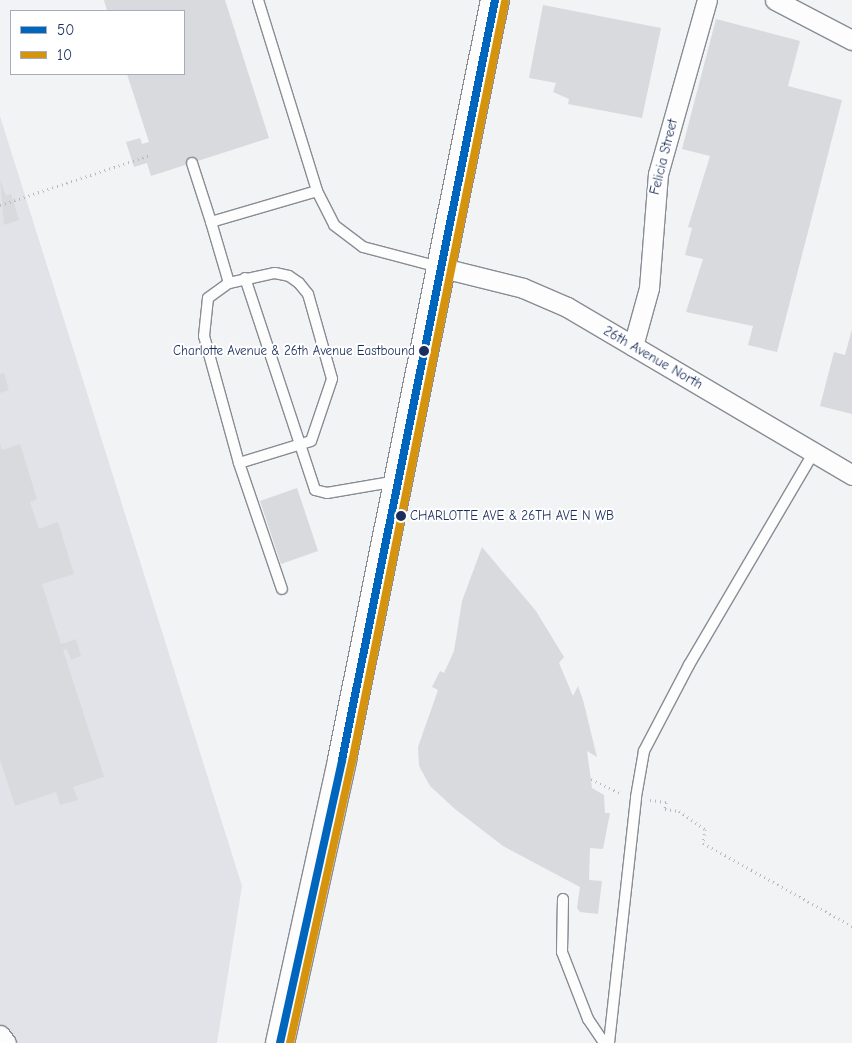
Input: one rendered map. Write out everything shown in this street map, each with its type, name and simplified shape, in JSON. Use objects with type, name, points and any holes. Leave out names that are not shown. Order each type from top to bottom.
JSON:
[{"type":"main road","points":[[281,1037],[342,760],[400,480],[495,0]]},
{"type":"street","name":"Felicia Street","points":[[633,346],[649,288],[658,174],[707,0]]},
{"type":"street","points":[[776,0],[852,40]]},
{"type":"street","name":"26th Avenue North","points":[[443,268],[537,294],[633,346],[852,475]]},
{"type":"street","points":[[0,1035],[6,1043]]},
{"type":"lane","points":[[258,0],[317,191],[334,225],[354,243],[443,268]]},
{"type":"lane","points":[[192,163],[229,283]]},
{"type":"lane","points":[[211,222],[317,191]]},
{"type":"lane","points":[[239,463],[311,441],[317,430],[332,379],[308,294],[289,276],[275,274],[245,278],[229,283],[208,298],[204,336],[239,463],[282,590]]},
{"type":"lane","points":[[245,278],[311,484],[320,492],[400,480]]},
{"type":"lane","points":[[609,1043],[636,798],[644,751],[665,711],[814,452]]},
{"type":"lane","points":[[563,899],[562,952],[588,1018],[604,1043]]},
{"type":"path","points":[[0,205],[150,155]]},
{"type":"path","points":[[591,779],[636,798],[666,802],[665,810],[679,811],[706,829],[704,842],[852,926]]},
{"type":"shaded area","points":[[0,116],[242,886],[217,1043],[6,1043],[0,1035]]},
{"type":"building","points":[[104,0],[225,0],[269,138],[151,176],[147,163],[134,167],[126,142],[140,138],[142,144],[149,142],[127,75],[185,75],[185,10],[107,10]]},
{"type":"building","points":[[543,5],[661,28],[642,118],[568,104],[569,99],[553,92],[556,83],[529,78]]},
{"type":"building","points":[[716,19],[800,41],[788,86],[842,100],[777,352],[748,345],[753,326],[686,312],[703,259],[685,255],[692,228],[688,227],[710,156],[682,149]]},
{"type":"building","points":[[0,180],[6,196],[11,194],[19,220],[4,225]]},
{"type":"building","points":[[852,329],[852,414],[820,406],[834,352],[845,355]]},
{"type":"building","points":[[4,373],[9,390],[0,393],[0,374]]},
{"type":"building","points":[[0,443],[2,450],[20,444],[37,499],[30,502],[39,529],[58,522],[74,574],[42,584],[61,644],[76,639],[81,656],[71,660],[67,649],[63,650],[104,777],[73,787],[78,800],[60,805],[56,792],[15,806],[0,760]]},
{"type":"building","points":[[297,488],[318,551],[281,564],[260,501]]},
{"type":"building","points":[[482,547],[536,611],[564,657],[559,663],[573,696],[578,686],[583,700],[597,757],[587,751],[592,788],[604,795],[605,813],[610,813],[603,849],[590,848],[589,880],[602,881],[598,914],[580,912],[577,908],[580,887],[503,846],[455,809],[430,786],[419,766],[418,747],[438,690],[432,687],[440,671],[444,673],[454,651],[462,601]]},
{"type":"transit line","name":"50","points":[[280,1043],[342,760],[495,0]]},
{"type":"transit line","name":"10","points":[[290,1043],[352,762],[505,2]]},
{"type":"place","name":"Charlotte Avenue & 26th Avenue Eastbound","points":[[424,351]]},
{"type":"place","name":"CHARLOTTE AVE & 26TH AVE N WB","points":[[401,516]]}]
